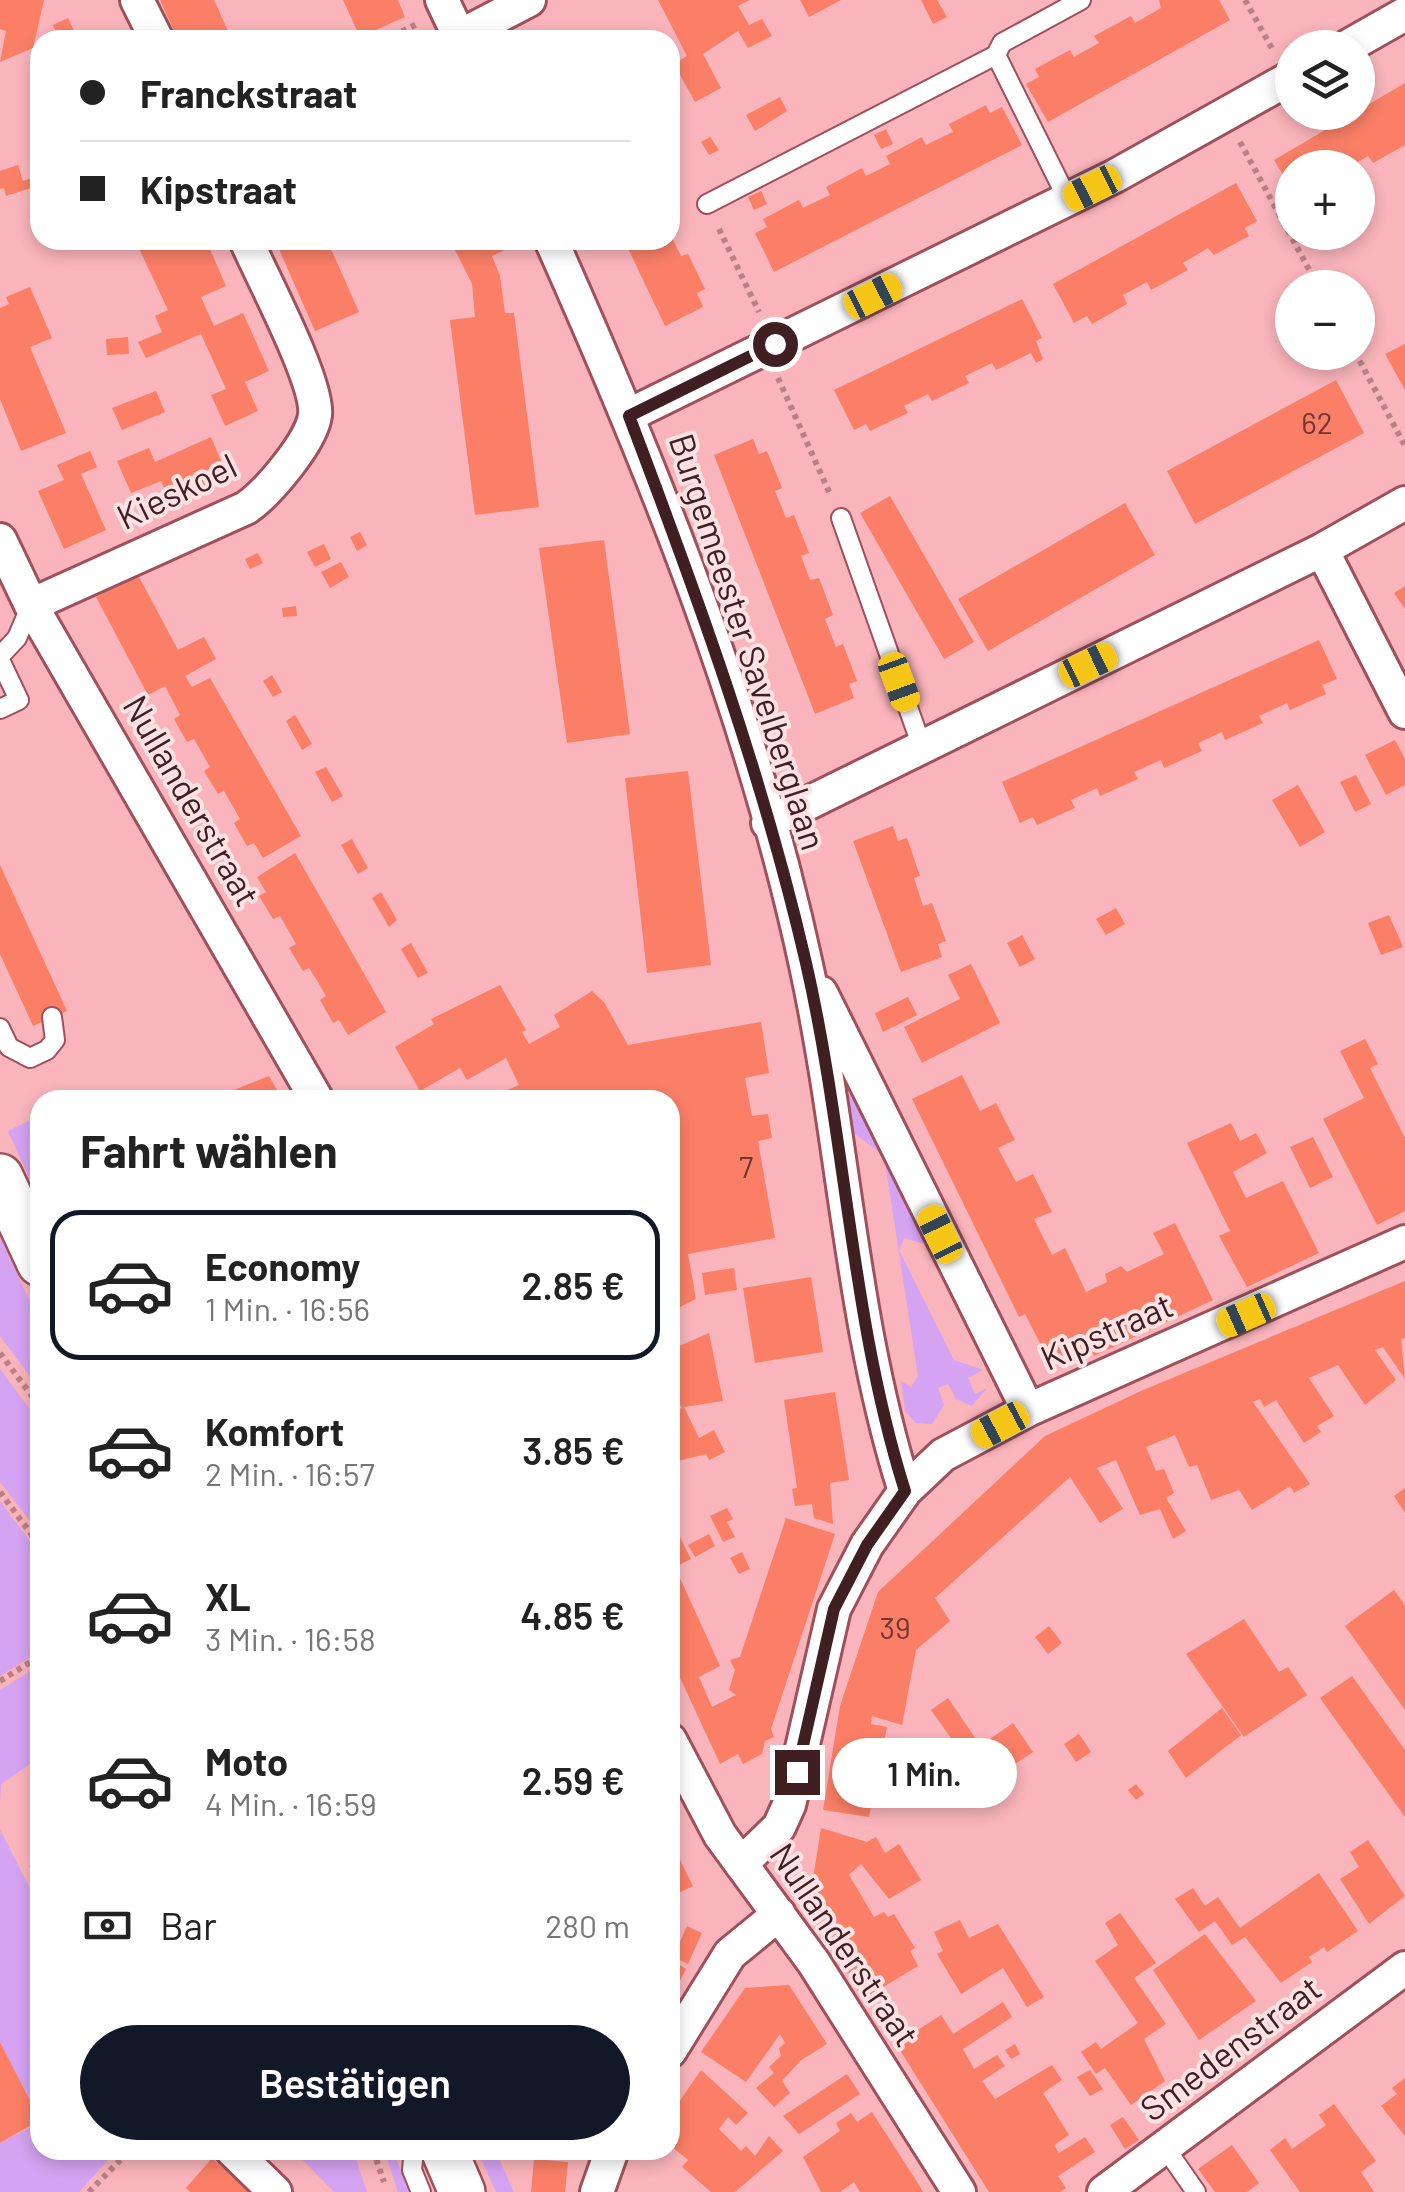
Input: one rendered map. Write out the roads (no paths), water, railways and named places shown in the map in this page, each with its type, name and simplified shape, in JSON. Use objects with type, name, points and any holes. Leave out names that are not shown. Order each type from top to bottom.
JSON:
[{"type":"main road","points":[[0,1177],[30,1242]]},
{"type":"main road","points":[[448,2160],[462,2192]]},
{"type":"street","points":[[137,0],[151,30]]},
{"type":"street","points":[[442,0],[456,30]]},
{"type":"street","points":[[475,30],[529,0]]},
{"type":"street","points":[[1375,31],[1405,14]]},
{"type":"street","points":[[629,416],[1068,200],[1275,87]]},
{"type":"street","name":"Kieskoel","points":[[31,604],[246,508],[272,488],[313,424],[312,391],[250,250]]},
{"type":"street","name":"Burgemeester Savelberglaan","points":[[555,250],[629,416],[708,630],[768,823],[806,964],[880,1411],[905,1491]]},
{"type":"street","points":[[768,823],[1322,550],[1405,503]]},
{"type":"street","name":"Nullanderstraat","points":[[0,540],[31,604],[312,1090]]},
{"type":"street","points":[[1322,550],[1405,712]]},
{"type":"street","name":"Burgemeester Savelberglaan","points":[[806,964],[1028,1410]]},
{"type":"street","name":"Kipstraat","points":[[741,1864],[779,1827],[789,1805],[834,1609],[867,1545],[905,1491],[943,1455],[1028,1410],[1405,1242]]},
{"type":"street","name":"Nullanderstraat","points":[[680,1761],[702,1806],[779,1914],[959,2192]]},
{"type":"street","points":[[680,2035],[730,1954],[779,1914]]},
{"type":"street","name":"Smedenstraat","points":[[1104,2192],[1405,1968]]},
{"type":"street","points":[[242,2160],[275,2192]]},
{"type":"street","points":[[598,2192],[609,2160]]},
{"type":"lane","points":[[706,204],[996,56],[1002,43],[1081,0]]},
{"type":"lane","points":[[996,56],[1068,200]]},
{"type":"lane","points":[[841,518],[922,747]]},
{"type":"lane","points":[[0,709],[19,700],[0,658],[18,638],[31,604]]},
{"type":"lane","points":[[0,1028],[8,1048],[30,1058],[47,1050],[55,1040],[52,1017]]},
{"type":"lane","points":[[1166,2148],[1196,2192]]},
{"type":"lane","points":[[413,2160],[412,2170],[421,2192]]}]
